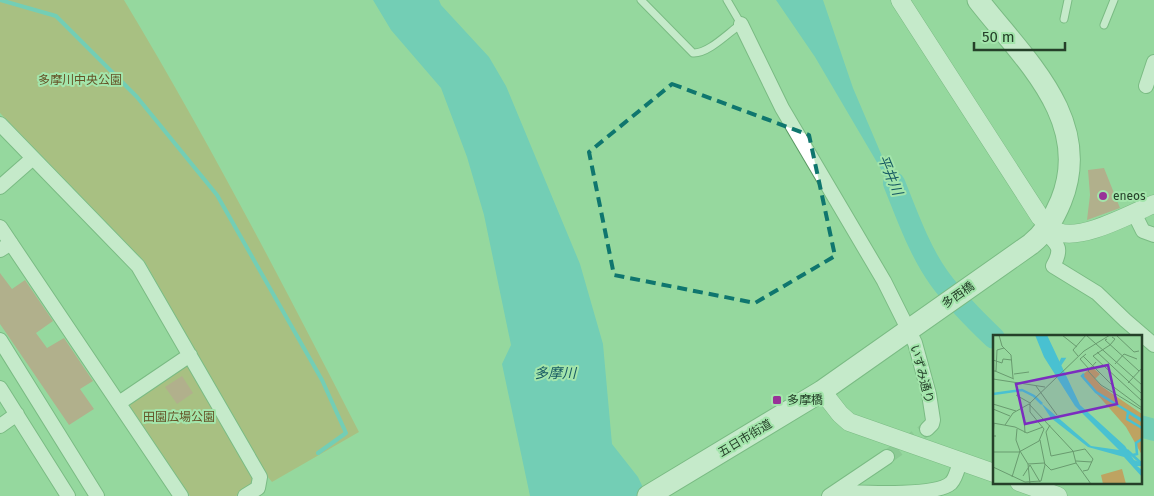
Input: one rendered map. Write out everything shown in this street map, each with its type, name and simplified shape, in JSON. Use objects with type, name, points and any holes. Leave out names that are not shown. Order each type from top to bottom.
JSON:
[{"type":"main road","points":[[978,0],[1045,86],[1058,109],[1066,130],[1069,148],[1068,180],[1058,209],[1047,229]]},
{"type":"main road","name":"多西橋","points":[[911,328],[1031,244],[1047,229]]},
{"type":"main road","name":"五日市街道","points":[[648,496],[822,390],[911,328]]},
{"type":"street","points":[[900,0],[1057,244],[1057,259],[1053,266],[1097,293],[1154,345]]},
{"type":"street","name":"いずみ通り","points":[[740,24],[782,108],[911,328],[923,369],[930,424]]},
{"type":"street","points":[[1146,86],[1154,62]]},
{"type":"street","points":[[0,124],[138,266],[260,477],[258,488],[245,496]]},
{"type":"street","points":[[0,187],[33,158]]},
{"type":"street","points":[[1047,229],[1079,234],[1088,232],[1154,204]]},
{"type":"street","points":[[1134,212],[1143,231],[1154,235]]},
{"type":"street","points":[[0,227],[5,247],[119,403],[182,496]]},
{"type":"street","points":[[0,340],[97,496]]},
{"type":"street","points":[[119,403],[190,355]]},
{"type":"street","points":[[0,388],[68,496]]},
{"type":"street","points":[[822,390],[840,414],[849,422],[993,473]]},
{"type":"street","points":[[0,426],[17,414]]},
{"type":"street","points":[[834,492],[887,457]]},
{"type":"street","points":[[834,492],[913,495],[948,486],[953,482],[960,461]]},
{"type":"street","points":[[1025,484],[1058,496]]},
{"type":"lane","points":[[641,0],[693,53],[706,50],[740,24],[728,0]]},
{"type":"lane","points":[[1064,18],[1068,0]]},
{"type":"lane","points":[[1104,25],[1114,0]]},
{"type":"highlighted area","points":[[672,84],[809,135],[835,256],[755,303],[614,275],[589,152]]},
{"type":"green space","name":"多摩川中央公園","points":[[0,0],[124,0],[216,160],[359,432],[272,482],[267,476],[236,496],[190,496],[131,408],[129,402],[198,356],[145,262],[0,113]]},
{"type":"water","name":"多摩川","points":[[373,0],[439,0],[441,5],[489,57],[506,86],[580,264],[603,344],[612,444],[638,477],[647,496],[530,496],[502,364],[511,345],[484,215],[467,157],[441,88],[391,30]]},
{"type":"water","points":[[776,0],[823,0],[853,88],[905,210],[815,57]]},
{"type":"building","points":[[1104,168],[1120,208],[1087,220],[1090,195],[1088,170]]},
{"type":"building","points":[[0,273],[12,289],[25,280],[53,321],[36,333],[47,348],[64,338],[93,381],[80,389],[94,409],[69,425],[0,324]]},
{"type":"building","points":[[182,376],[193,393],[177,404],[165,387]]},
{"type":"waterway","points":[[0,0],[56,16],[137,97],[217,195],[322,380],[346,433],[318,453]]},
{"type":"waterway","name":"平井川","points":[[894,183],[914,232],[932,267],[958,302],[993,337]]},
{"type":"waterway","name":"平井川","points":[[1142,427],[1154,430]]},
{"type":"tunnel","points":[[887,457],[927,429]]},
{"type":"place","name":"eneos","points":[[1103,196]]},
{"type":"place","name":"多摩橋","points":[[777,400]]},
{"type":"park label","name":"田園広場公園","points":[[179,417]]}]
